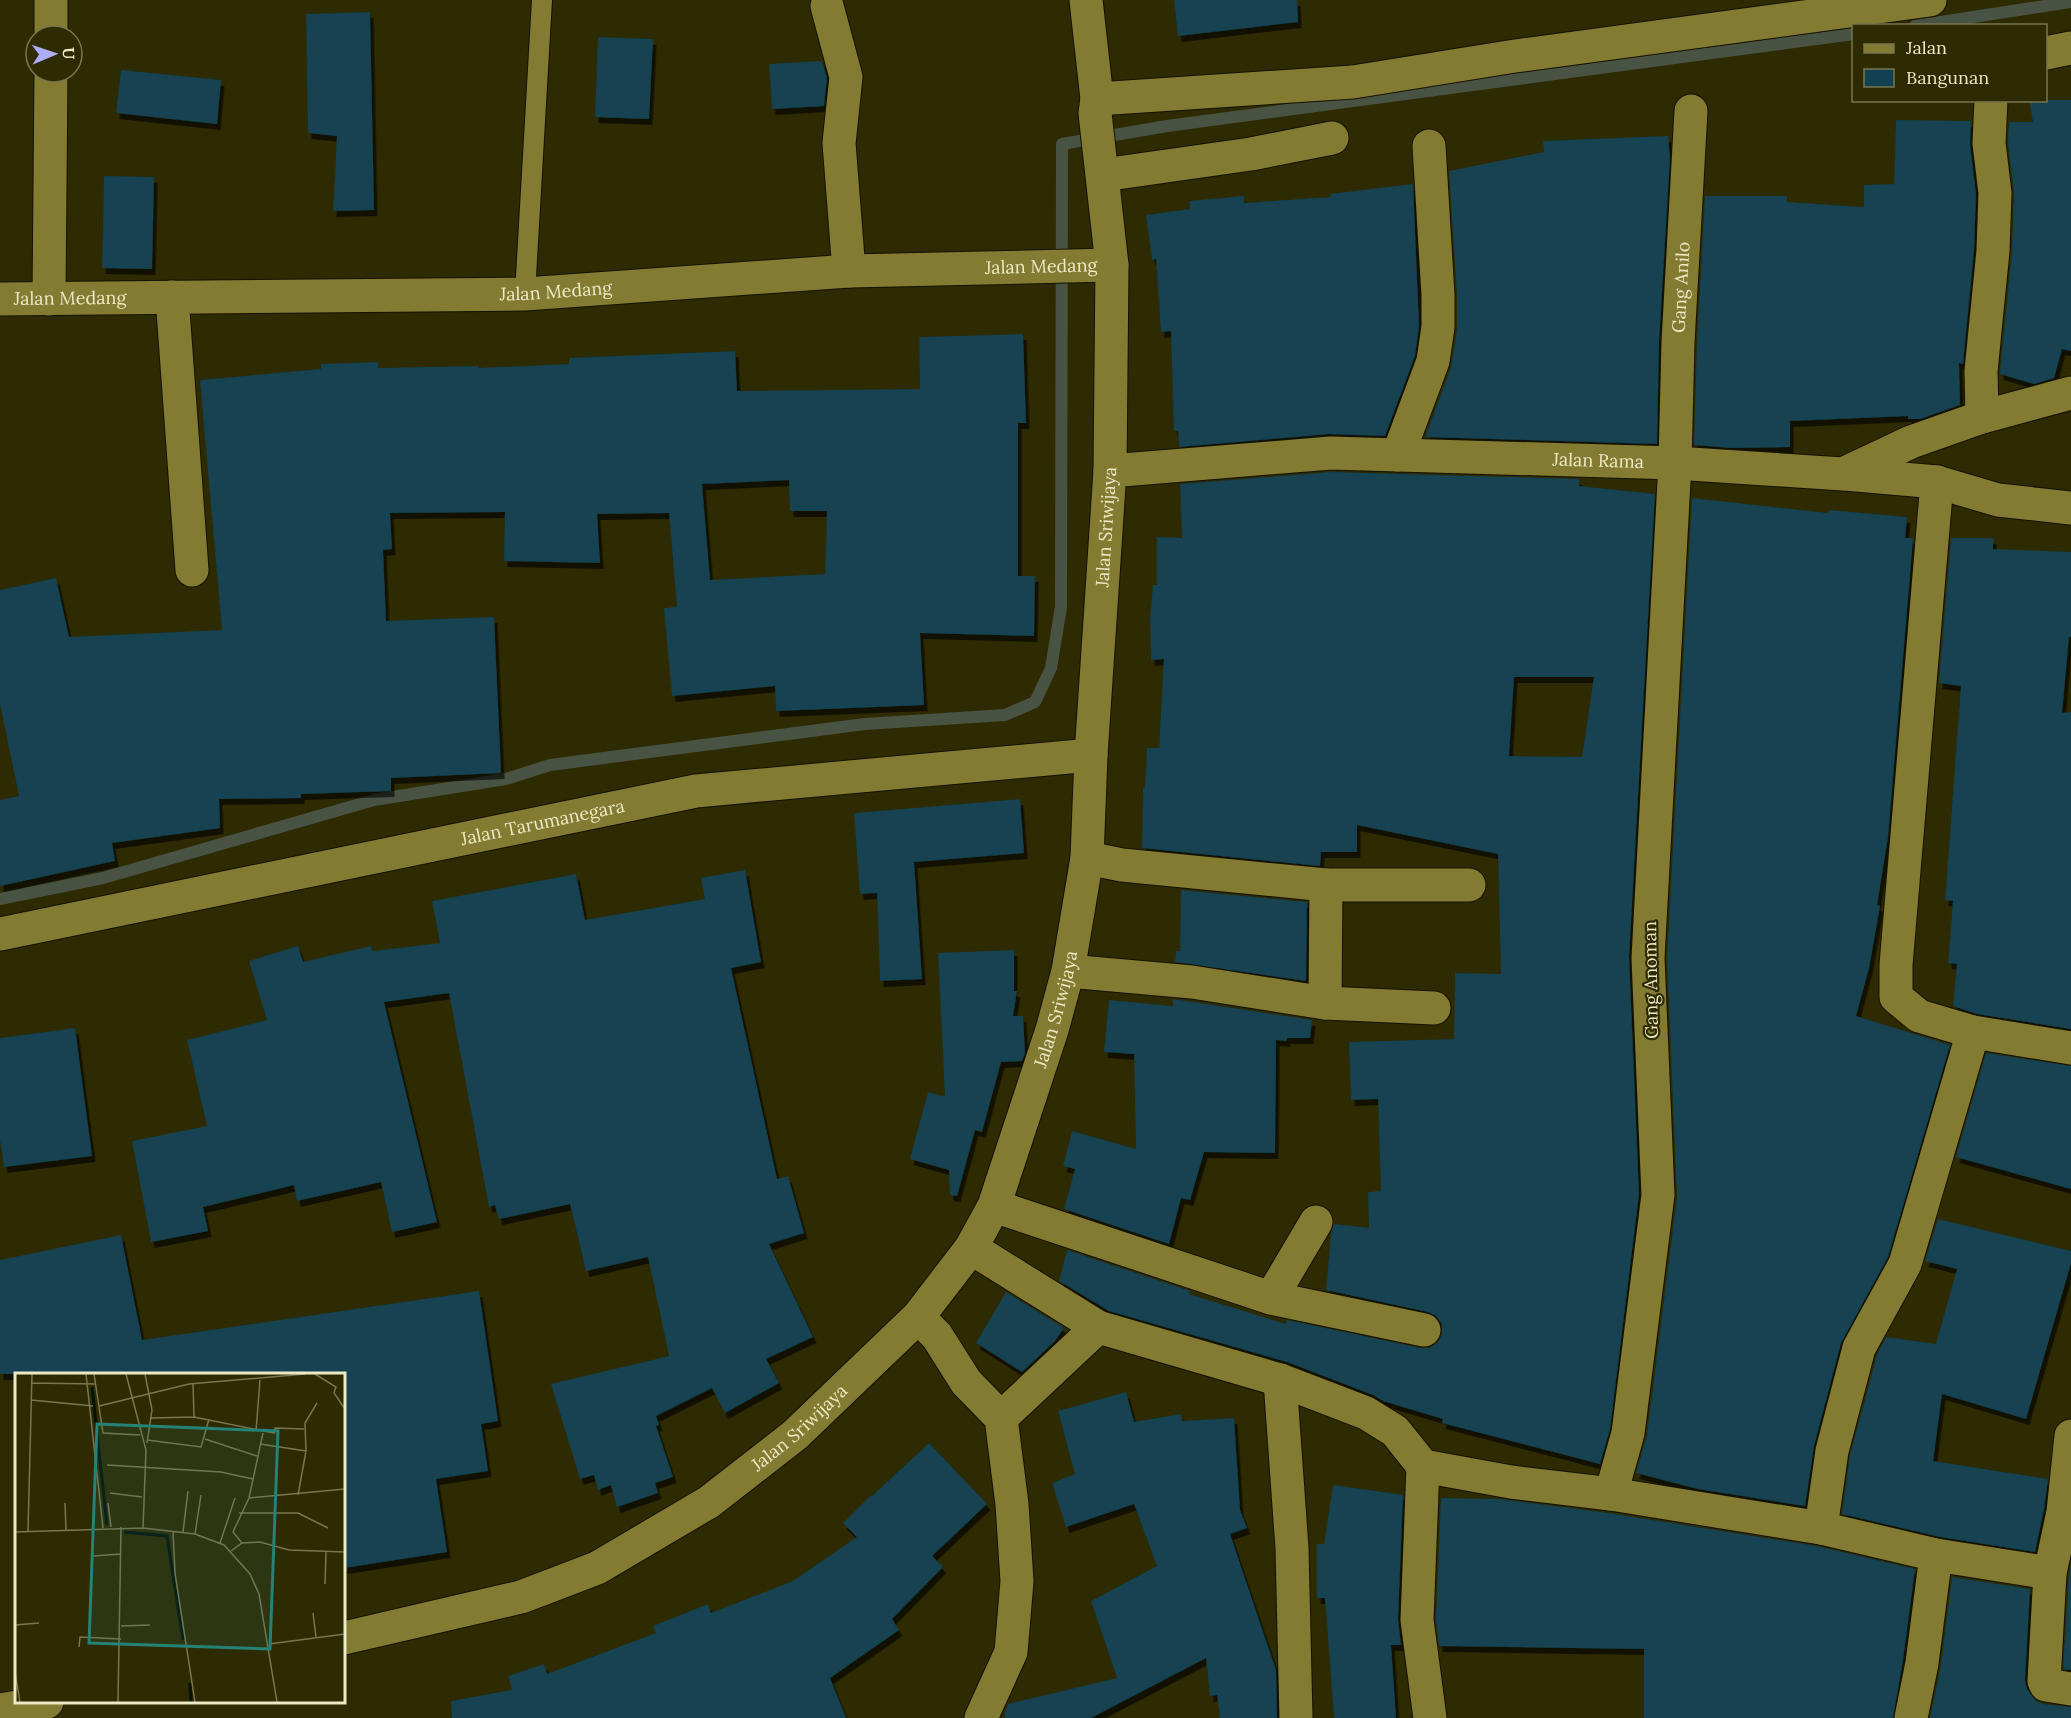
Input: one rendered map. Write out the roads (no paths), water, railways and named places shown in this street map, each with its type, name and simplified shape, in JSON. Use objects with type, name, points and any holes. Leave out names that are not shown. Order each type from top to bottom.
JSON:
[{"type":"street","points":[[51,0],[51,24]]},
{"type":"street","name":"Jalan Sriwijaya","points":[[345,1638],[520,1597],[597,1568],[710,1502],[928,1327],[994,1206],[1052,1030],[1068,971],[1086,858],[1090,756],[1110,471],[1112,265],[1086,0]]},
{"type":"street","points":[[1096,106],[1353,82],[1527,55],[1930,0]]},
{"type":"street","points":[[827,6],[846,77],[839,143],[849,271]]},
{"type":"street","points":[[2047,53],[2071,48]]},
{"type":"street","points":[[49,298],[51,84]]},
{"type":"street","points":[[1982,417],[1981,371],[1993,251],[1995,193],[1989,143],[1991,102]]},
{"type":"street","name":"Gang Anilo","points":[[1675,463],[1678,342],[1691,111]]},
{"type":"street","points":[[1102,166],[1251,154],[1332,138]]},
{"type":"street","points":[[1398,455],[1434,361],[1438,327],[1429,146]]},
{"type":"street","name":"Jalan Medang","points":[[0,299],[525,294],[849,271],[1112,265]]},
{"type":"street","points":[[172,297],[192,570]]},
{"type":"street","name":"Jalan Rama","points":[[1110,471],[1331,453],[1675,463],[1843,474],[1911,442],[1982,417],[2071,393]]},
{"type":"street","name":"Gang Anoman","points":[[1611,1494],[1628,1433],[1658,1195],[1648,958],[1675,463]]},
{"type":"street","points":[[1843,474],[1937,482],[1998,500],[2071,508]]},
{"type":"street","points":[[1937,482],[1897,954],[1896,997],[1919,1016],[1973,1032],[2071,1048]]},
{"type":"street","name":"Jalan Tarumanegara","points":[[0,934],[696,791],[1090,756]]},
{"type":"street","points":[[1086,858],[1122,865],[1326,885],[1469,885]]},
{"type":"street","points":[[1325,1003],[1326,885]]},
{"type":"street","points":[[1068,971],[1192,982],[1325,1003],[1434,1008]]},
{"type":"street","points":[[1821,1528],[1832,1451],[1858,1348],[1905,1264],[1973,1032]]},
{"type":"street","points":[[994,1206],[1271,1298],[1424,1330]]},
{"type":"street","points":[[1271,1298],[1316,1222]]},
{"type":"street","points":[[971,1248],[1098,1327],[1280,1380],[1366,1413],[1395,1431],[1423,1466],[1417,1620],[1430,1718]]},
{"type":"street","points":[[928,1327],[966,1382],[1001,1418],[1012,1504],[1017,1581],[1011,1652],[981,1718]]},
{"type":"street","points":[[1001,1418],[1098,1327]]},
{"type":"street","points":[[1280,1380],[1292,1548],[1296,1718]]},
{"type":"street","points":[[2071,1436],[2067,1512],[2050,1574],[2044,1681],[2046,1685],[2071,1689]]},
{"type":"street","points":[[1423,1466],[1511,1482],[1611,1494],[1821,1528],[1936,1555],[2050,1574]]},
{"type":"street","points":[[1911,1718],[1922,1664],[1936,1555]]},
{"type":"street","points":[[0,1710],[37,1703]]},
{"type":"street","points":[[47,1703],[51,1718]]},
{"type":"lane","points":[[525,294],[542,0]]},
{"type":"waterway","points":[[1928,24],[2071,2]]},
{"type":"waterway","points":[[0,899],[103,878],[374,800],[506,779],[550,765],[865,724],[1005,715],[1035,702],[1051,668],[1061,607],[1062,144],[1167,126],[1852,34]]}]
